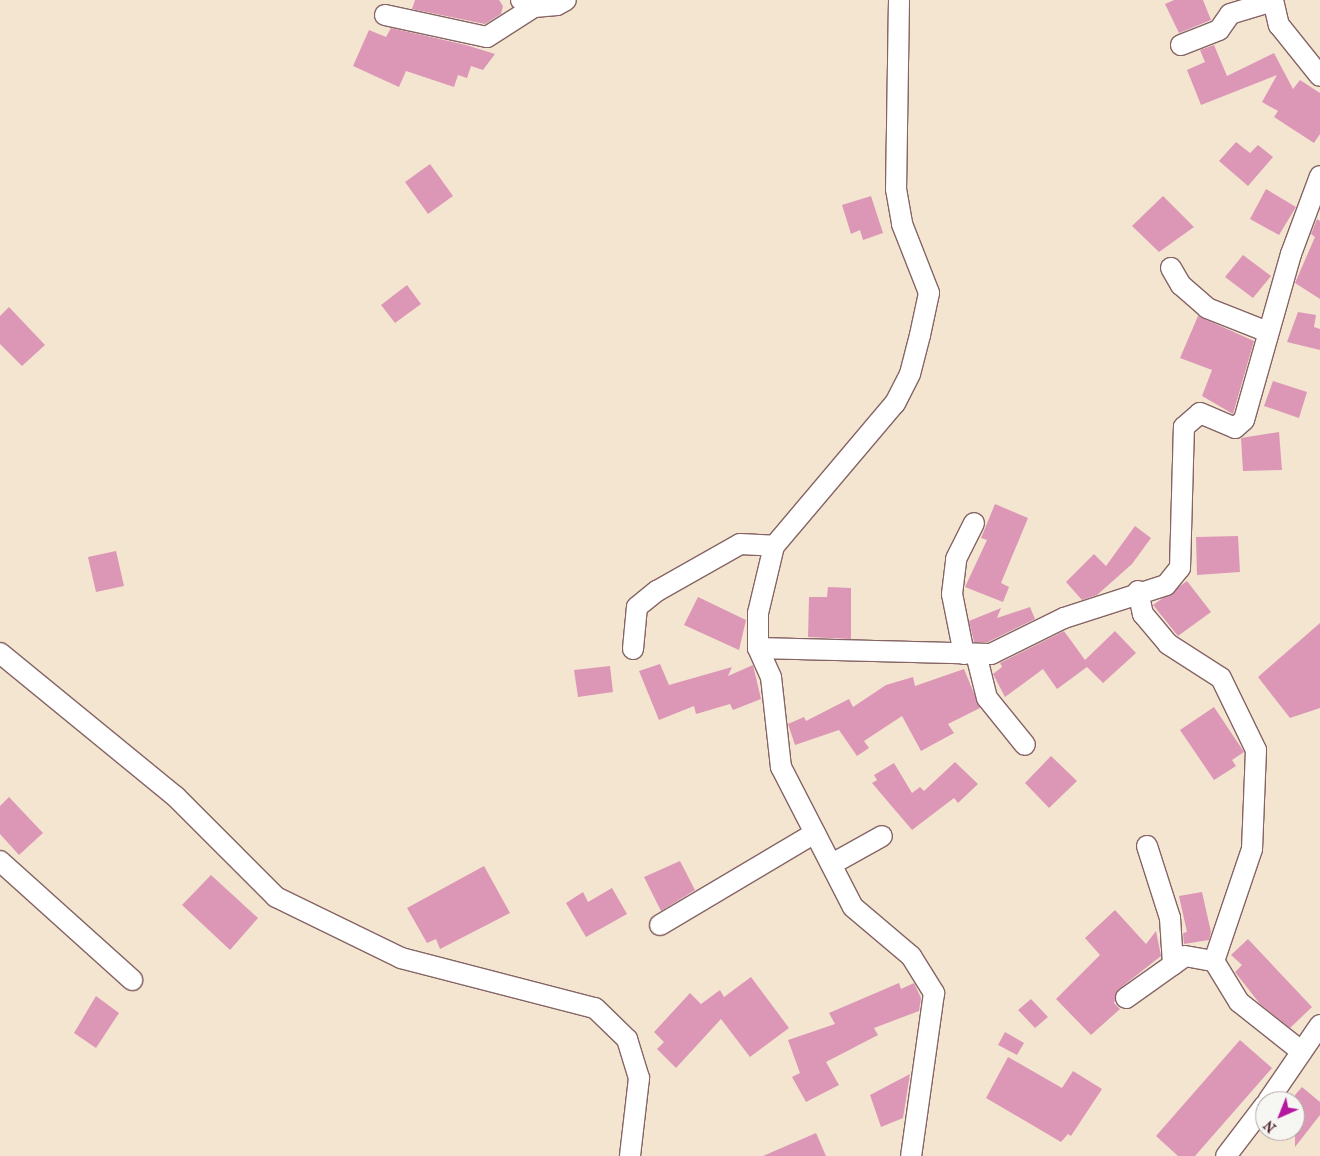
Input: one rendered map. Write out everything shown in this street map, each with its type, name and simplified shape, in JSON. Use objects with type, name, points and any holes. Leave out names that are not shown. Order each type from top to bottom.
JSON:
[{"type":"street","points":[[385,15],[487,37],[527,3],[558,6],[566,0]]},
{"type":"street","points":[[899,0],[896,189],[902,224],[929,293],[920,335],[910,374],[895,403],[774,546],[763,578],[758,648],[771,677],[781,767],[832,864],[852,907],[911,956],[934,993],[911,1156]]},
{"type":"street","points":[[1181,45],[1219,30],[1230,14],[1273,0],[1279,25],[1320,76]]},
{"type":"street","points":[[758,648],[991,654],[1064,618],[1138,591],[1166,585],[1180,568],[1184,427],[1200,413],[1235,428],[1244,420],[1268,332],[1320,176]]},
{"type":"street","points":[[1171,268],[1181,285],[1207,308],[1268,332]]},
{"type":"street","points":[[974,523],[956,559],[952,594],[970,654],[987,698],[1026,745]]},
{"type":"street","points":[[633,649],[636,607],[657,591],[740,544],[774,546]]},
{"type":"street","points":[[1138,591],[1143,614],[1168,644],[1221,678],[1256,750],[1252,849],[1214,960],[1239,1002],[1302,1052]]},
{"type":"street","points":[[0,653],[176,797],[276,897],[401,958],[595,1008],[627,1040],[639,1078],[630,1156]]},
{"type":"street","points":[[660,925],[816,833]]},
{"type":"street","points":[[832,864],[882,836]]},
{"type":"street","points":[[1147,846],[1170,918],[1173,965]]},
{"type":"street","points":[[0,861],[132,980]]},
{"type":"street","points":[[1126,998],[1185,956],[1214,960]]},
{"type":"street","points":[[1275,1091],[1320,1026]]},
{"type":"street","points":[[1226,1156],[1255,1118]]},
{"type":"building","points":[[415,0],[499,0],[503,6],[501,14],[485,24],[412,9]]},
{"type":"building","points":[[1174,0],[1203,0],[1211,20],[1179,33],[1165,4]]},
{"type":"building","points":[[391,28],[466,45],[495,54],[483,70],[471,66],[467,78],[458,75],[454,87],[406,71],[399,87],[353,66],[369,30],[386,37]]},
{"type":"building","points":[[1214,45],[1227,76],[1274,53],[1293,89],[1300,80],[1320,93],[1320,134],[1314,143],[1274,117],[1278,111],[1262,102],[1277,75],[1201,105],[1187,70],[1205,62],[1200,50]]},
{"type":"building","points":[[1236,142],[1250,153],[1258,145],[1273,157],[1248,186],[1219,161]]},
{"type":"building","points":[[430,164],[453,196],[428,214],[405,182]]},
{"type":"building","points":[[1266,189],[1296,207],[1279,235],[1250,219]]},
{"type":"building","points":[[871,196],[883,233],[863,240],[860,230],[851,234],[842,205]]},
{"type":"building","points":[[1163,196],[1194,227],[1159,252],[1132,226]]},
{"type":"building","points":[[1317,219],[1320,221],[1320,299],[1295,283],[1315,237],[1311,234]]},
{"type":"building","points":[[1243,255],[1271,276],[1253,298],[1225,277]]},
{"type":"building","points":[[407,285],[421,304],[395,323],[381,305]]},
{"type":"building","points":[[9,307],[45,345],[22,366],[0,344],[0,316]]},
{"type":"building","points":[[1298,312],[1316,315],[1314,327],[1320,329],[1320,350],[1287,342]]},
{"type":"building","points":[[1198,316],[1254,341],[1233,414],[1202,396],[1212,370],[1180,358]]},
{"type":"building","points":[[1273,381],[1307,392],[1299,418],[1264,406]]},
{"type":"building","points":[[1279,432],[1282,470],[1243,471],[1241,438]]},
{"type":"building","points":[[995,504],[1028,518],[1001,583],[1009,587],[1003,602],[965,587],[987,540],[981,538]]},
{"type":"building","points":[[1135,526],[1151,538],[1132,564],[1097,595],[1082,600],[1066,582],[1094,554],[1106,566]]},
{"type":"building","points":[[1238,536],[1240,572],[1197,575],[1196,537]]},
{"type":"building","points":[[116,551],[124,586],[96,592],[88,557]]},
{"type":"building","points":[[1187,581],[1211,612],[1178,636],[1153,605]]},
{"type":"building","points":[[828,587],[851,588],[851,639],[808,637],[809,597],[827,597]]},
{"type":"building","points":[[698,597],[746,620],[739,650],[684,625]]},
{"type":"building","points":[[1030,607],[1035,619],[988,642],[974,642],[969,621],[1001,608],[997,618]]},
{"type":"building","points":[[1320,623],[1320,708],[1290,718],[1258,677]]},
{"type":"building","points":[[1064,631],[1085,660],[1115,631],[1136,653],[1103,683],[1087,667],[1057,689],[1043,669],[1005,697],[993,674],[1002,667],[1000,663]]},
{"type":"building","points":[[660,664],[669,685],[732,667],[728,676],[753,665],[761,699],[733,710],[730,704],[696,714],[694,706],[659,720],[639,671]]},
{"type":"building","points":[[610,666],[613,692],[578,697],[574,670]]},
{"type":"building","points":[[964,669],[980,708],[948,724],[954,733],[921,751],[902,716],[864,741],[869,748],[857,756],[839,730],[795,745],[788,724],[804,717],[806,721],[849,699],[853,707],[886,685],[913,677],[915,686]]},
{"type":"building","points":[[1214,707],[1244,752],[1232,760],[1236,766],[1214,780],[1180,730]]},
{"type":"building","points":[[1051,756],[1077,781],[1049,808],[1025,783]]},
{"type":"building","points":[[955,762],[978,784],[958,803],[954,798],[912,830],[872,783],[877,780],[874,775],[894,763],[912,793],[920,787],[924,791]]},
{"type":"building","points":[[9,797],[43,833],[19,855],[0,834],[0,806]]},
{"type":"building","points":[[680,861],[695,890],[661,911],[644,877]]},
{"type":"building","points":[[484,866],[510,913],[440,949],[436,939],[427,943],[407,908]]},
{"type":"building","points":[[211,875],[258,918],[230,950],[182,905]]},
{"type":"building","points":[[612,888],[627,914],[586,937],[566,903],[583,892],[588,902]]},
{"type":"building","points":[[1202,892],[1211,932],[1209,940],[1184,944],[1183,933],[1187,932],[1179,896]]},
{"type":"building","points":[[1115,910],[1146,944],[1156,931],[1161,956],[1119,989],[1114,1003],[1120,1009],[1091,1035],[1056,999],[1100,955],[1085,938]]},
{"type":"building","points":[[1248,939],[1312,1007],[1290,1028],[1260,1004],[1235,972],[1242,965],[1231,955]]},
{"type":"building","points":[[751,977],[789,1028],[750,1057],[721,1019],[676,1068],[657,1049],[664,1042],[654,1032],[690,993],[701,1004],[720,990],[724,997]]},
{"type":"building","points":[[899,983],[901,989],[914,983],[921,998],[919,1011],[874,1028],[878,1035],[826,1062],[839,1085],[806,1102],[792,1077],[800,1073],[788,1040],[835,1024],[829,1013]]},
{"type":"building","points":[[96,996],[119,1013],[96,1048],[74,1033]]},
{"type":"building","points":[[1031,999],[1048,1017],[1035,1028],[1018,1010]]},
{"type":"building","points":[[1005,1032],[1024,1043],[1017,1055],[998,1045]]},
{"type":"building","points":[[1240,1040],[1272,1068],[1195,1156],[1178,1156],[1156,1136]]},
{"type":"building","points":[[1008,1057],[1062,1088],[1073,1071],[1102,1089],[1071,1136],[1068,1134],[1061,1142],[986,1098]]},
{"type":"building","points":[[910,1074],[903,1118],[881,1127],[870,1095]]},
{"type":"building","points":[[1302,1087],[1320,1102],[1320,1115],[1305,1134],[1305,1091],[1298,1091]]},
{"type":"building","points":[[816,1133],[826,1156],[763,1156]]}]
